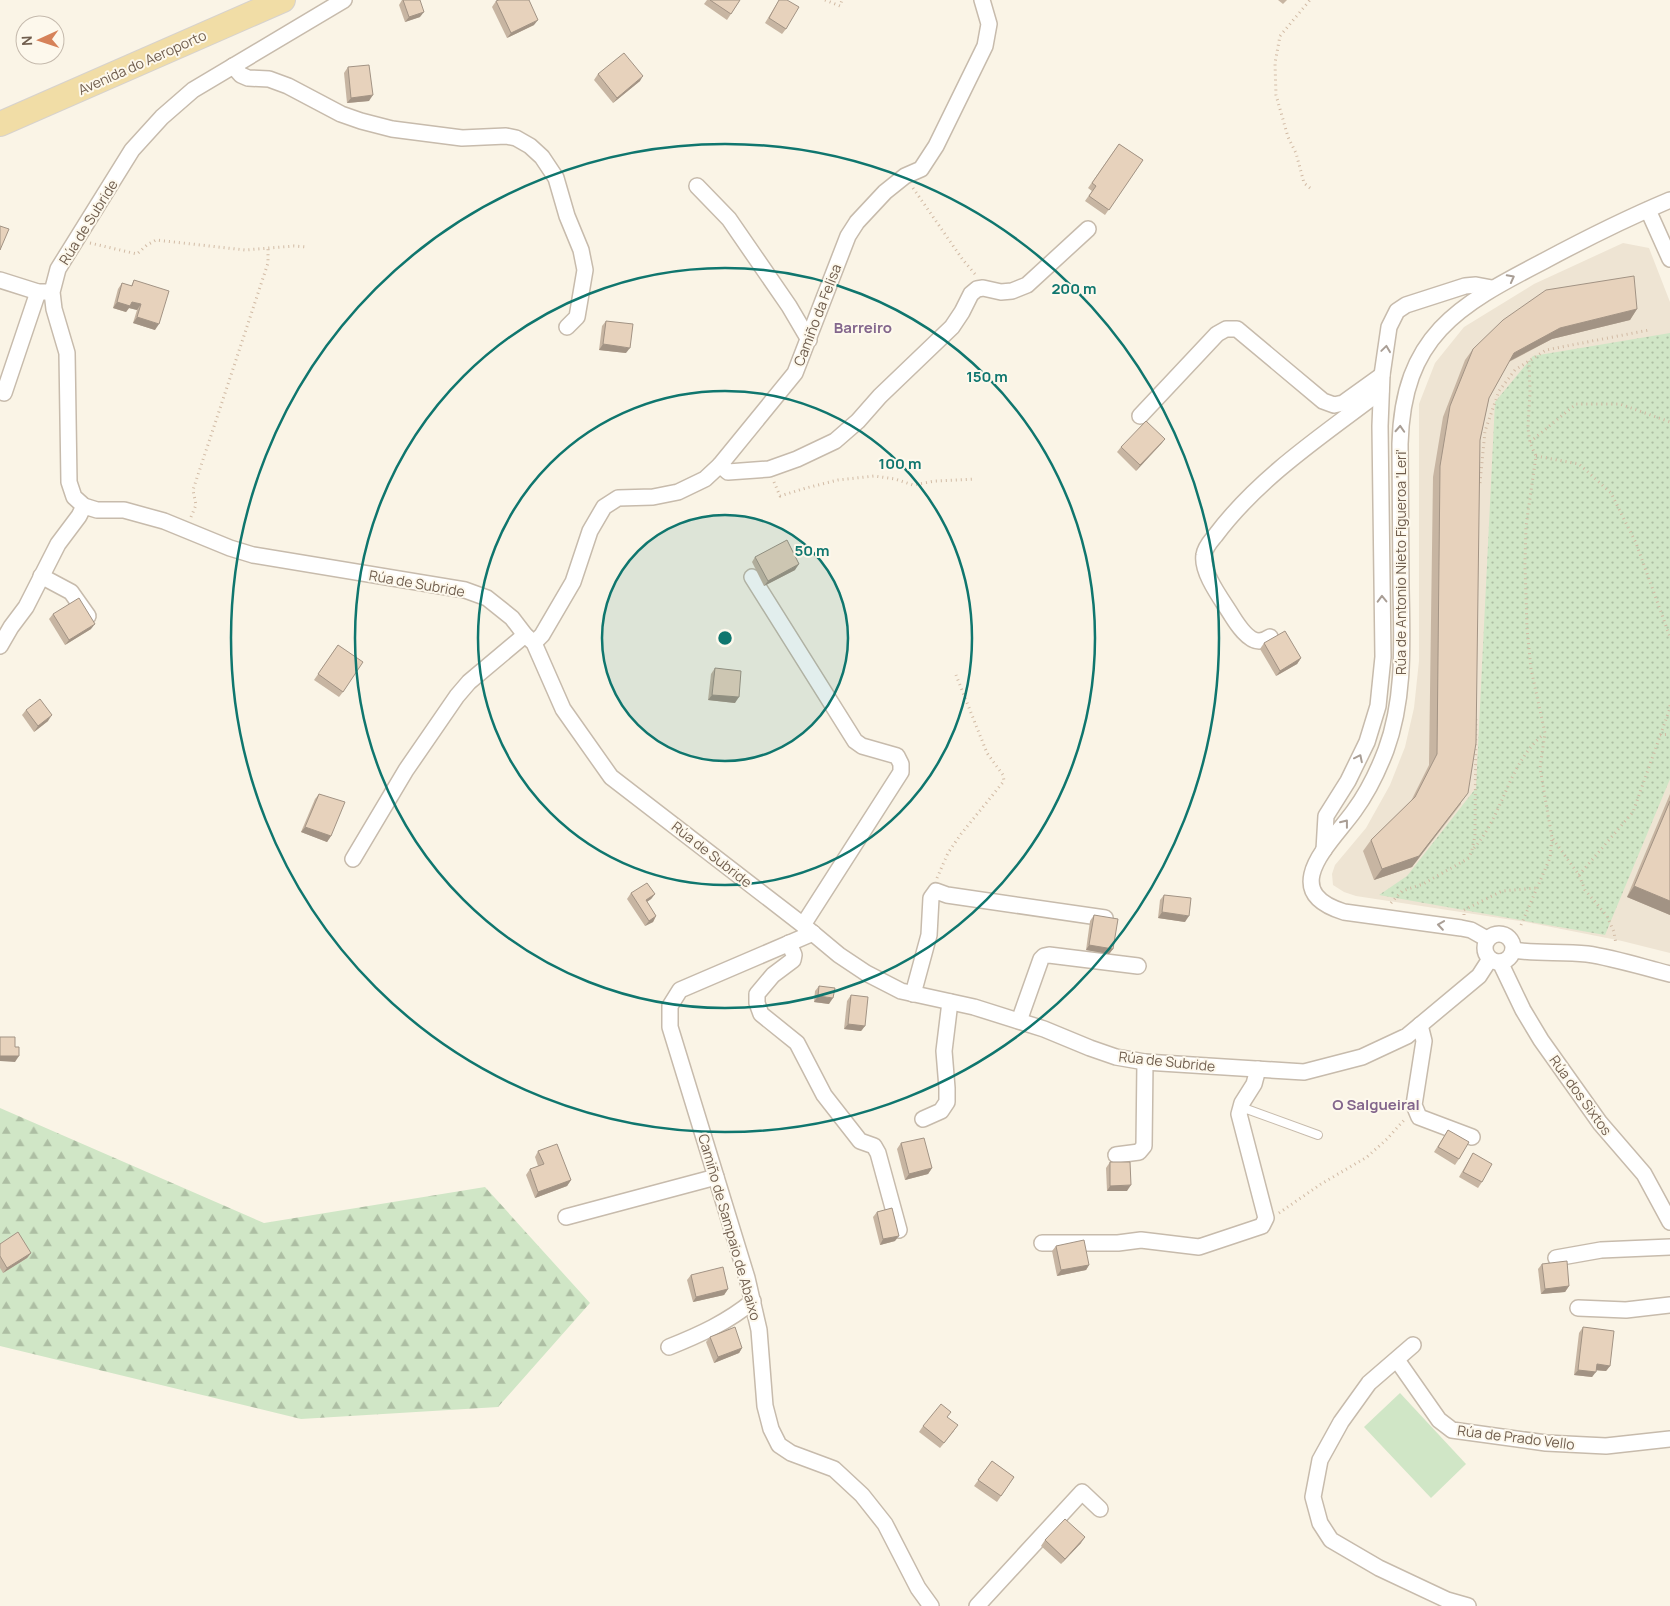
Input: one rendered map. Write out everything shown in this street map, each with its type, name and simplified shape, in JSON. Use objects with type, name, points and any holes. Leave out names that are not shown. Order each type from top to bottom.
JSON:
[{"type":"main road","name":"Avenida do Aeroporto","points":[[0,124],[283,0]]},
{"type":"street","name":"Rúa de Subride","points":[[344,0],[193,90],[162,117],[132,150],[45,292],[54,309],[67,353],[69,482],[74,497],[84,506],[97,510],[124,510],[164,521],[230,548],[253,555],[465,590],[487,598],[512,618],[529,639],[563,709],[611,777],[808,929],[839,956],[866,973],[901,991],[1019,1021],[1090,1048],[1145,1062],[1304,1072],[1362,1057],[1407,1036],[1495,961]]},
{"type":"street","name":"Camiño da Felisa","points":[[353,859],[406,770],[457,696],[469,682],[529,639],[542,635],[573,582],[590,531],[604,507],[618,498],[653,497],[678,492],[705,479],[720,465],[795,373],[848,236],[857,222],[884,192],[905,176],[921,169],[936,146],[985,46],[989,24],[982,0]]},
{"type":"street","points":[[233,66],[241,75],[248,78],[269,79],[288,86],[341,114],[361,121],[392,128],[462,138],[506,136],[516,138],[530,146],[542,157],[556,178],[585,270],[578,317],[567,327]]},
{"type":"street","points":[[698,186],[729,219],[789,306],[809,340]]},
{"type":"street","name":"Rúa de Antonio Nieto Figueroa 'Leri'","points":[[1487,939],[1471,930],[1462,928],[1344,912],[1331,908],[1319,900],[1312,887],[1312,869],[1355,810],[1376,774],[1394,725],[1402,654],[1400,426],[1405,394],[1418,360],[1429,342],[1443,326],[1470,302],[1492,288],[1595,234],[1670,200]]},
{"type":"street","points":[[1648,210],[1670,259]]},
{"type":"street","points":[[720,465],[728,472],[769,470],[797,459],[835,440],[858,421],[880,396],[952,327],[977,289],[983,288],[1001,292],[1027,285],[1088,229]]},
{"type":"street","points":[[0,280],[45,292],[4,393]]},
{"type":"street","points":[[1324,850],[1326,816],[1348,781],[1367,742],[1378,706],[1383,657],[1380,426],[1382,376],[1389,327],[1397,311],[1406,305],[1466,286],[1476,285],[1492,288]]},
{"type":"street","points":[[1140,416],[1218,334],[1226,328],[1237,329],[1323,401],[1334,405],[1343,404],[1382,376]]},
{"type":"street","points":[[1270,637],[1260,641],[1254,639],[1237,625],[1208,574],[1204,564],[1205,549],[1225,522],[1256,490],[1304,449],[1381,392]]},
{"type":"street","points":[[0,646],[10,627],[26,607],[58,544],[80,516],[84,506]]},
{"type":"street","points":[[41,576],[71,592],[88,616]]},
{"type":"street","points":[[752,577],[855,740],[862,746],[897,756],[901,764],[901,772],[808,929]]},
{"type":"street","points":[[913,994],[929,935],[931,898],[936,891],[947,895],[1105,918]]},
{"type":"street","name":"Camiño de Sampaio de Abaixo","points":[[808,929],[789,943],[680,990],[670,1006],[670,1027],[753,1301],[759,1330],[765,1406],[771,1429],[779,1445],[790,1453],[834,1469],[862,1495],[885,1524],[918,1588],[931,1606]]},
{"type":"street","points":[[1501,934],[1508,936],[1513,950],[1511,956],[1506,960],[1495,961],[1486,953],[1485,946],[1487,939],[1493,935],[1501,934]]},
{"type":"street","points":[[789,943],[794,955],[793,960],[773,975],[757,994],[757,1003],[761,1014],[797,1043],[824,1095],[860,1141],[874,1146],[878,1153],[899,1230]]},
{"type":"street","points":[[1513,950],[1585,954],[1613,959],[1670,974]]},
{"type":"street","points":[[1019,1021],[1041,959],[1044,956],[1049,955],[1138,966]]},
{"type":"street","name":"Rúa dos Sixtos","points":[[1495,961],[1541,1040],[1600,1123],[1644,1174],[1670,1222]]},
{"type":"street","points":[[923,1120],[941,1111],[947,1102],[944,1051],[950,1002]]},
{"type":"street","points":[[1420,1025],[1424,1041],[1414,1105],[1416,1112],[1419,1117],[1472,1137]]},
{"type":"street","points":[[1116,1155],[1139,1152],[1144,1146],[1145,1062]]},
{"type":"street","points":[[1042,1243],[1118,1243],[1140,1240],[1199,1248],[1262,1226],[1266,1218],[1239,1114],[1242,1103],[1254,1084],[1258,1069]]},
{"type":"street","points":[[566,1217],[716,1177]]},
{"type":"street","points":[[1556,1258],[1601,1250],[1670,1247]]},
{"type":"street","points":[[669,1347],[702,1334],[740,1312],[753,1301]]},
{"type":"street","points":[[1578,1308],[1626,1310],[1670,1305]]},
{"type":"street","points":[[1413,1345],[1369,1384],[1341,1422],[1320,1460],[1313,1498],[1320,1523],[1331,1540],[1379,1568],[1447,1600],[1468,1606]]},
{"type":"street","name":"Rúa de Prado Vello","points":[[1396,1360],[1439,1420],[1452,1430],[1546,1443],[1606,1446],[1670,1439]]},
{"type":"street","points":[[977,1606],[1082,1492],[1100,1509]]},
{"type":"lane","points":[[1241,1107],[1318,1135]]},
{"type":"path","points":[[825,0],[840,6],[842,0]]},
{"type":"path","points":[[1310,0],[1280,36],[1275,63],[1278,103],[1288,137],[1296,153],[1304,183],[1310,188]]},
{"type":"path","points":[[905,176],[962,260],[977,276],[983,288]]},
{"type":"path","points":[[78,236],[90,243],[137,254],[146,245],[156,240],[221,249],[245,250],[294,246],[307,247]]},
{"type":"path","points":[[183,529],[194,513],[196,505],[193,490],[268,263],[268,249]]},
{"type":"path","points":[[1479,486],[1485,430],[1499,391],[1515,370],[1546,350],[1649,330]]},
{"type":"path","points":[[1521,925],[1550,858],[1552,838],[1540,768],[1545,733],[1531,669],[1526,609],[1526,526],[1536,456],[1530,443],[1528,428],[1529,361]]},
{"type":"path","points":[[1530,443],[1576,404],[1620,404],[1670,422]]},
{"type":"path","points":[[1536,456],[1579,464],[1612,494],[1636,543],[1670,637]]},
{"type":"path","points":[[769,470],[780,496],[822,484],[874,476],[895,479],[913,485],[935,481],[975,479]]},
{"type":"path","points":[[936,891],[936,882],[948,853],[1004,781],[1003,775],[987,753],[956,675]]},
{"type":"path","points":[[1579,875],[1632,812],[1670,708],[1670,702]]},
{"type":"path","points":[[1391,904],[1402,891],[1423,884],[1469,858],[1475,836],[1476,709]]},
{"type":"path","points":[[1472,850],[1485,836],[1524,755],[1534,742],[1545,733]]},
{"type":"path","points":[[1660,735],[1670,734]]},
{"type":"path","points":[[1552,838],[1579,875],[1585,890],[1607,916],[1614,932],[1616,944]]},
{"type":"path","points":[[1464,916],[1464,910],[1502,891],[1536,888]]},
{"type":"path","points":[[1264,1223],[1321,1184],[1367,1157],[1387,1139],[1409,1113],[1416,1112]]},
{"type":"shaded area","points":[[1623,243],[1649,248],[1670,302],[1670,953],[1622,941],[1526,922],[1356,896],[1344,892],[1333,885],[1332,874],[1335,865],[1366,828],[1390,785],[1405,747],[1414,708],[1419,661],[1419,404],[1435,363],[1464,327],[1534,284]]},
{"type":"green space","points":[[1670,333],[1670,779],[1605,935],[1379,895],[1407,876],[1476,788],[1495,402],[1533,356]]},
{"type":"green space","points":[[0,1108],[264,1223],[485,1187],[590,1303],[498,1407],[301,1419],[0,1346]]},
{"type":"green space","points":[[1400,1393],[1466,1464],[1431,1498],[1364,1427]]},
{"type":"building","points":[[403,0],[420,0],[424,12],[409,17]]},
{"type":"building","points":[[529,0],[538,20],[511,33],[496,1]]},
{"type":"building","points":[[710,0],[740,0],[731,14]]},
{"type":"building","points":[[779,0],[787,0],[799,7],[786,29],[769,18]]},
{"type":"building","points":[[624,53],[643,76],[617,98],[598,74]]},
{"type":"building","points":[[369,65],[373,95],[351,98],[348,67]]},
{"type":"building","points":[[1119,144],[1143,160],[1109,210],[1089,196],[1096,186],[1092,183]]},
{"type":"building","points":[[0,226],[9,229],[0,250]]},
{"type":"building","points":[[1634,276],[1637,309],[1560,328],[1514,353],[1489,398],[1480,440],[1476,743],[1468,793],[1419,856],[1382,869],[1371,840],[1415,797],[1437,754],[1440,466],[1450,406],[1473,349],[1503,320],[1546,290]]},
{"type":"building","points":[[134,280],[169,291],[159,324],[137,317],[141,304],[132,302],[130,306],[117,302],[122,283],[132,286]]},
{"type":"building","points":[[606,321],[633,324],[630,348],[603,344]]},
{"type":"building","points":[[1146,421],[1165,439],[1140,465],[1121,447]]},
{"type":"building","points":[[787,540],[799,564],[768,581],[755,557]]},
{"type":"building","points":[[79,598],[95,624],[69,640],[53,614]]},
{"type":"building","points":[[1285,631],[1301,658],[1280,671],[1264,643]]},
{"type":"building","points":[[338,645],[363,662],[343,692],[318,674]]},
{"type":"building","points":[[715,668],[741,671],[739,697],[712,695]]},
{"type":"building","points":[[40,699],[52,715],[38,726],[26,710]]},
{"type":"building","points":[[319,794],[345,802],[331,836],[305,827]]},
{"type":"building","points":[[1670,801],[1670,901],[1634,886]]},
{"type":"building","points":[[647,883],[655,894],[646,900],[656,916],[649,921],[631,893]]},
{"type":"building","points":[[1164,895],[1191,898],[1189,916],[1162,912]]},
{"type":"building","points":[[1094,915],[1118,919],[1113,949],[1089,945]]},
{"type":"building","points":[[819,986],[835,988],[833,998],[818,996]]},
{"type":"building","points":[[851,995],[868,997],[865,1026],[848,1024]]},
{"type":"building","points":[[0,1037],[15,1037],[15,1047],[19,1047],[19,1056],[0,1056]]},
{"type":"building","points":[[1448,1130],[1469,1142],[1459,1159],[1438,1147]]},
{"type":"building","points":[[924,1138],[932,1168],[909,1174],[901,1143]]},
{"type":"building","points":[[557,1144],[571,1180],[538,1192],[530,1169],[544,1164],[538,1151]]},
{"type":"building","points":[[1473,1153],[1492,1164],[1482,1182],[1463,1172]]},
{"type":"building","points":[[1110,1162],[1130,1162],[1131,1185],[1110,1186]]},
{"type":"building","points":[[892,1208],[899,1236],[883,1239],[877,1212]]},
{"type":"building","points":[[18,1232],[31,1253],[7,1268],[0,1256],[0,1244]]},
{"type":"building","points":[[1084,1240],[1089,1265],[1061,1270],[1056,1246]]},
{"type":"building","points":[[1567,1261],[1569,1286],[1545,1289],[1542,1264]]},
{"type":"building","points":[[723,1267],[728,1289],[696,1297],[691,1275]]},
{"type":"building","points":[[735,1327],[742,1348],[718,1357],[710,1337]]},
{"type":"building","points":[[1583,1327],[1614,1331],[1610,1366],[1597,1364],[1596,1372],[1578,1370]]},
{"type":"building","points":[[941,1404],[951,1412],[947,1417],[958,1425],[944,1443],[923,1426]]},
{"type":"building","points":[[992,1461],[1014,1477],[1001,1496],[978,1480]]},
{"type":"building","points":[[1065,1519],[1085,1537],[1065,1559],[1045,1540]]},
{"type":"district","name":"Barreiro","points":[[863,327]]},
{"type":"district","name":"O Salgueiral","points":[[1376,1104]]}]
